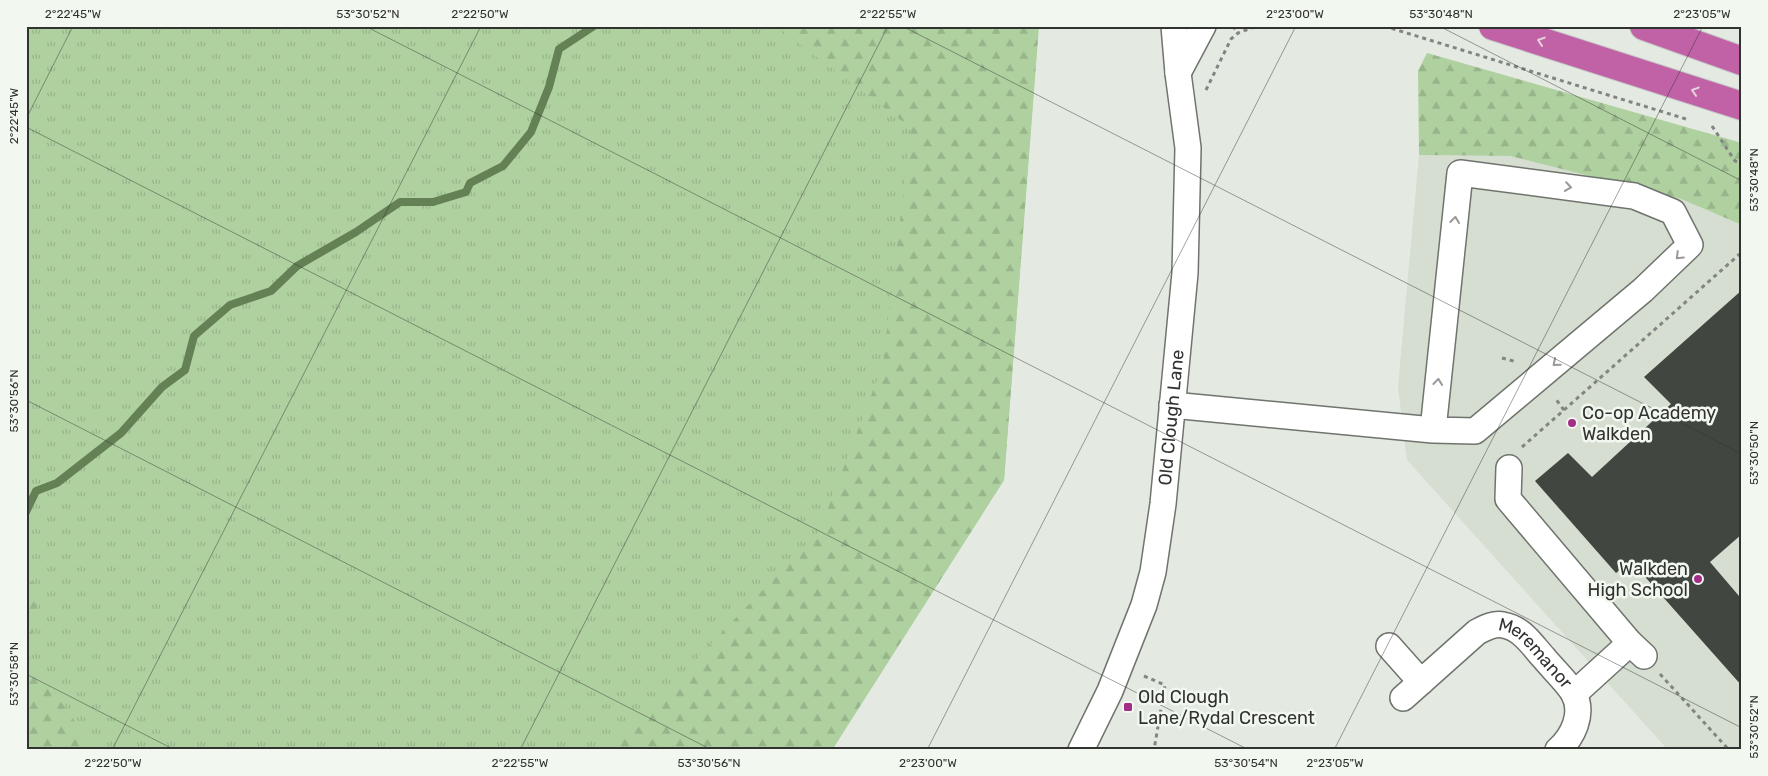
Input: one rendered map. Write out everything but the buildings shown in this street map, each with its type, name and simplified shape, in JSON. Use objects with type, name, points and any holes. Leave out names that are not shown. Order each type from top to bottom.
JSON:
[{"type":"highway","points":[[1493,26],[1742,106]]},
{"type":"highway","points":[[1644,26],[1742,61]]},
{"type":"street","name":"Old Clough Lane","points":[[1158,26],[1178,73]]},
{"type":"street","name":"Old Clough Lane","points":[[1081,750],[1110,691],[1144,606],[1153,572],[1163,504],[1185,273],[1188,148],[1174,26]]},
{"type":"street","points":[[1178,73],[1203,26]]},
{"type":"street","points":[[1172,406],[1433,430],[1475,431],[1643,290],[1690,245],[1673,212],[1634,196],[1460,174],[1433,430]]},
{"type":"street","points":[[1510,468],[1508,499],[1637,650],[1574,694],[1577,706],[1573,733],[1558,750]]},
{"type":"street","name":"Meremanor","points":[[1389,646],[1412,690],[1477,632],[1488,626],[1501,624],[1513,628],[1525,636],[1574,694]]},
{"type":"path","points":[[1233,26],[1238,33]]},
{"type":"path","points":[[1184,110],[1208,89],[1231,39],[1238,33],[1257,26]]},
{"type":"path","points":[[1384,26],[1693,121]]},
{"type":"path","points":[[1719,128],[1712,126],[1735,161],[1742,163]]},
{"type":"path","points":[[1564,410],[1742,252]]},
{"type":"path","points":[[1637,650],[1729,750]]},
{"type":"path","points":[[1121,665],[1165,685],[1154,750]]},
{"type":"shaded area","name":"Co-op Academy Walkden","points":[[1419,155],[1510,156],[1681,199],[1742,225],[1742,750],[1668,750],[1407,460],[1398,387]]},
{"type":"green space","points":[[26,26],[1039,26],[1004,480],[832,750],[26,750]]},
{"type":"green space","points":[[776,26],[1033,26],[1038,35],[1004,480],[832,750],[605,750],[637,720],[819,532],[883,364],[911,128]]},
{"type":"green space","points":[[1427,53],[1742,143],[1742,225],[1681,199],[1510,156],[1419,155],[1418,71]]},
{"type":"green space","points":[[26,579],[39,585],[29,656],[95,750],[33,750],[26,740]]},
{"type":"waterway","points":[[26,512],[36,491],[57,483],[121,433],[162,387],[185,370],[194,336],[230,305],[271,291],[297,266],[356,232],[400,202],[433,202],[466,192],[470,183],[503,166],[531,132],[549,87],[559,49],[594,26]]},
{"type":"place","name":"Co-op Academy Walkden","points":[[1572,423]]},
{"type":"place","name":"Walkden High School","points":[[1698,579]]},
{"type":"place","name":"Old Clough Lane/Rydal Crescent","points":[[1128,707]]}]
